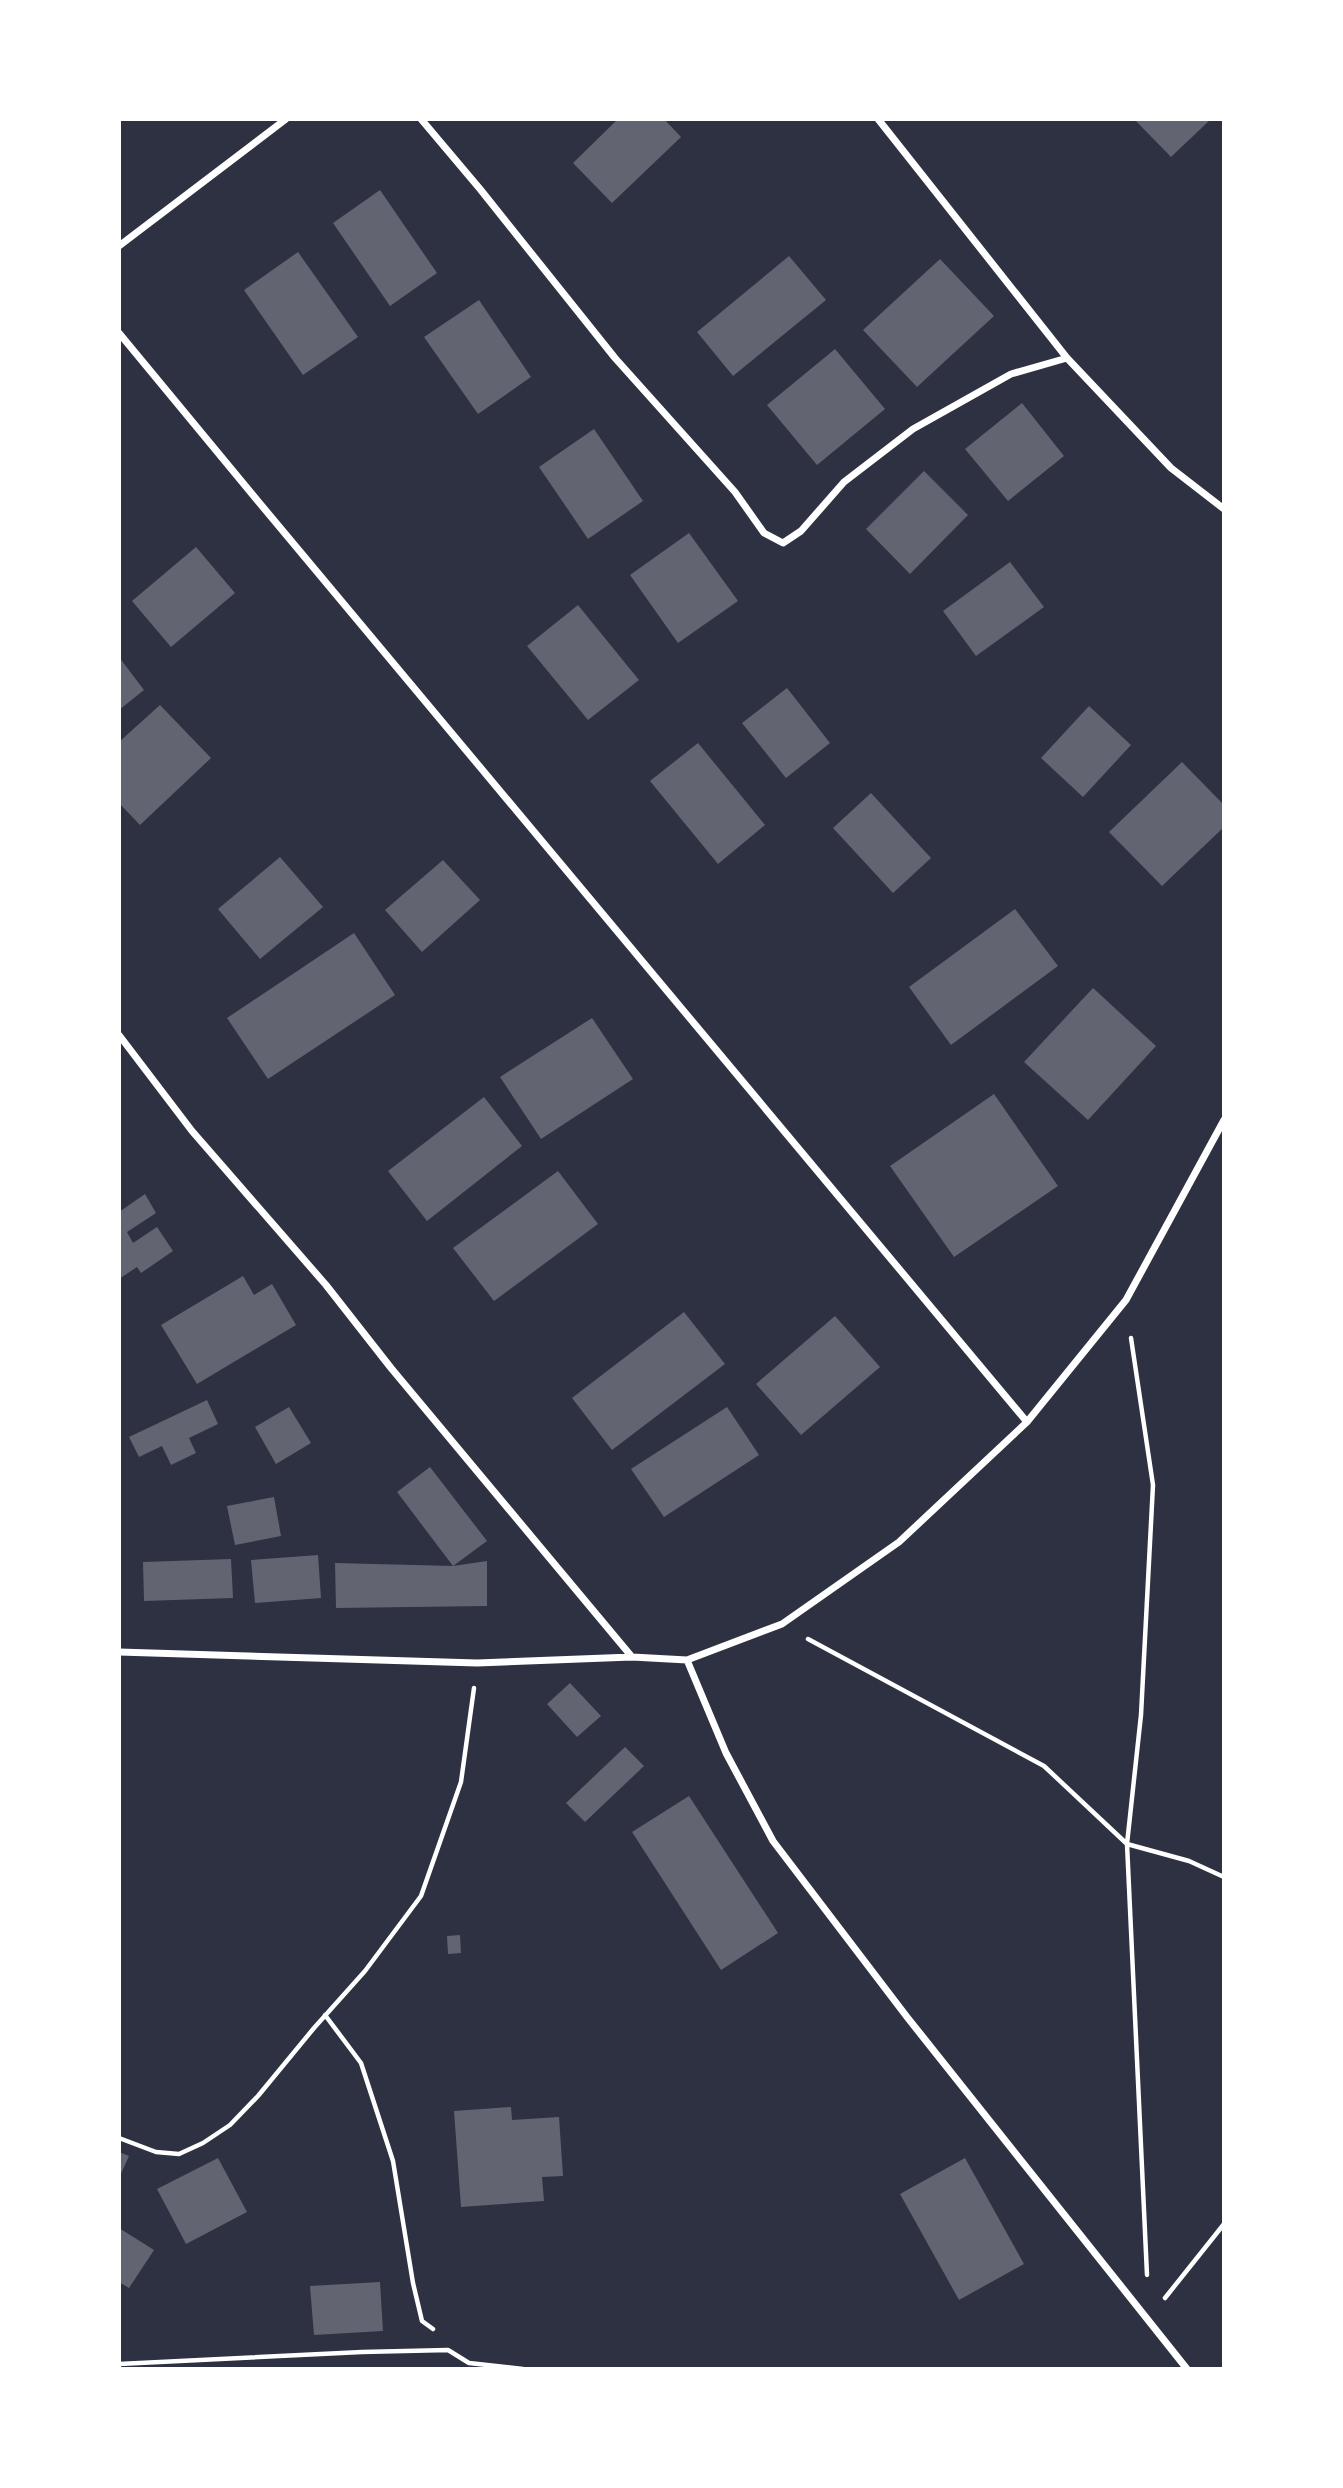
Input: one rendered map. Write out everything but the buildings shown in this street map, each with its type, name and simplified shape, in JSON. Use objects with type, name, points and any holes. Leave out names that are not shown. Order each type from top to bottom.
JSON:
[{"type":"street","points":[[119,246],[286,119]]},
{"type":"street","points":[[421,119],[497,209],[615,358],[734,492],[764,533],[783,543],[801,531],[844,482],[914,429],[1010,374],[1067,358]]},
{"type":"street","points":[[878,119],[1067,358],[1171,468],[1224,509]]},
{"type":"street","points":[[119,333],[352,617],[844,1199],[1027,1422]]},
{"type":"street","points":[[119,1035],[192,1131],[326,1285],[391,1368],[632,1657]]},
{"type":"street","points":[[119,1652],[477,1663],[632,1657],[687,1660],[782,1624],[899,1542],[1027,1422],[1126,1300],[1224,1120]]},
{"type":"street","points":[[687,1660],[726,1753],[773,1841],[907,2017],[1188,2369]]},
{"type":"path","points":[[1126,1300],[1153,1485],[1141,1715],[1127,1844],[1149,2318]]},
{"type":"path","points":[[782,1624],[1044,1766],[1127,1844],[1189,1861],[1224,1877]]},
{"type":"path","points":[[119,2138],[156,2152],[179,2154],[203,2143],[230,2125],[365,1970],[421,1896],[461,1782],[477,1663]]},
{"type":"path","points":[[325,2015],[361,2063],[393,2161],[422,2321],[433,2329]]},
{"type":"path","points":[[1149,2318],[1224,2224]]},
{"type":"path","points":[[119,2364],[448,2350],[469,2363],[523,2369]]}]
